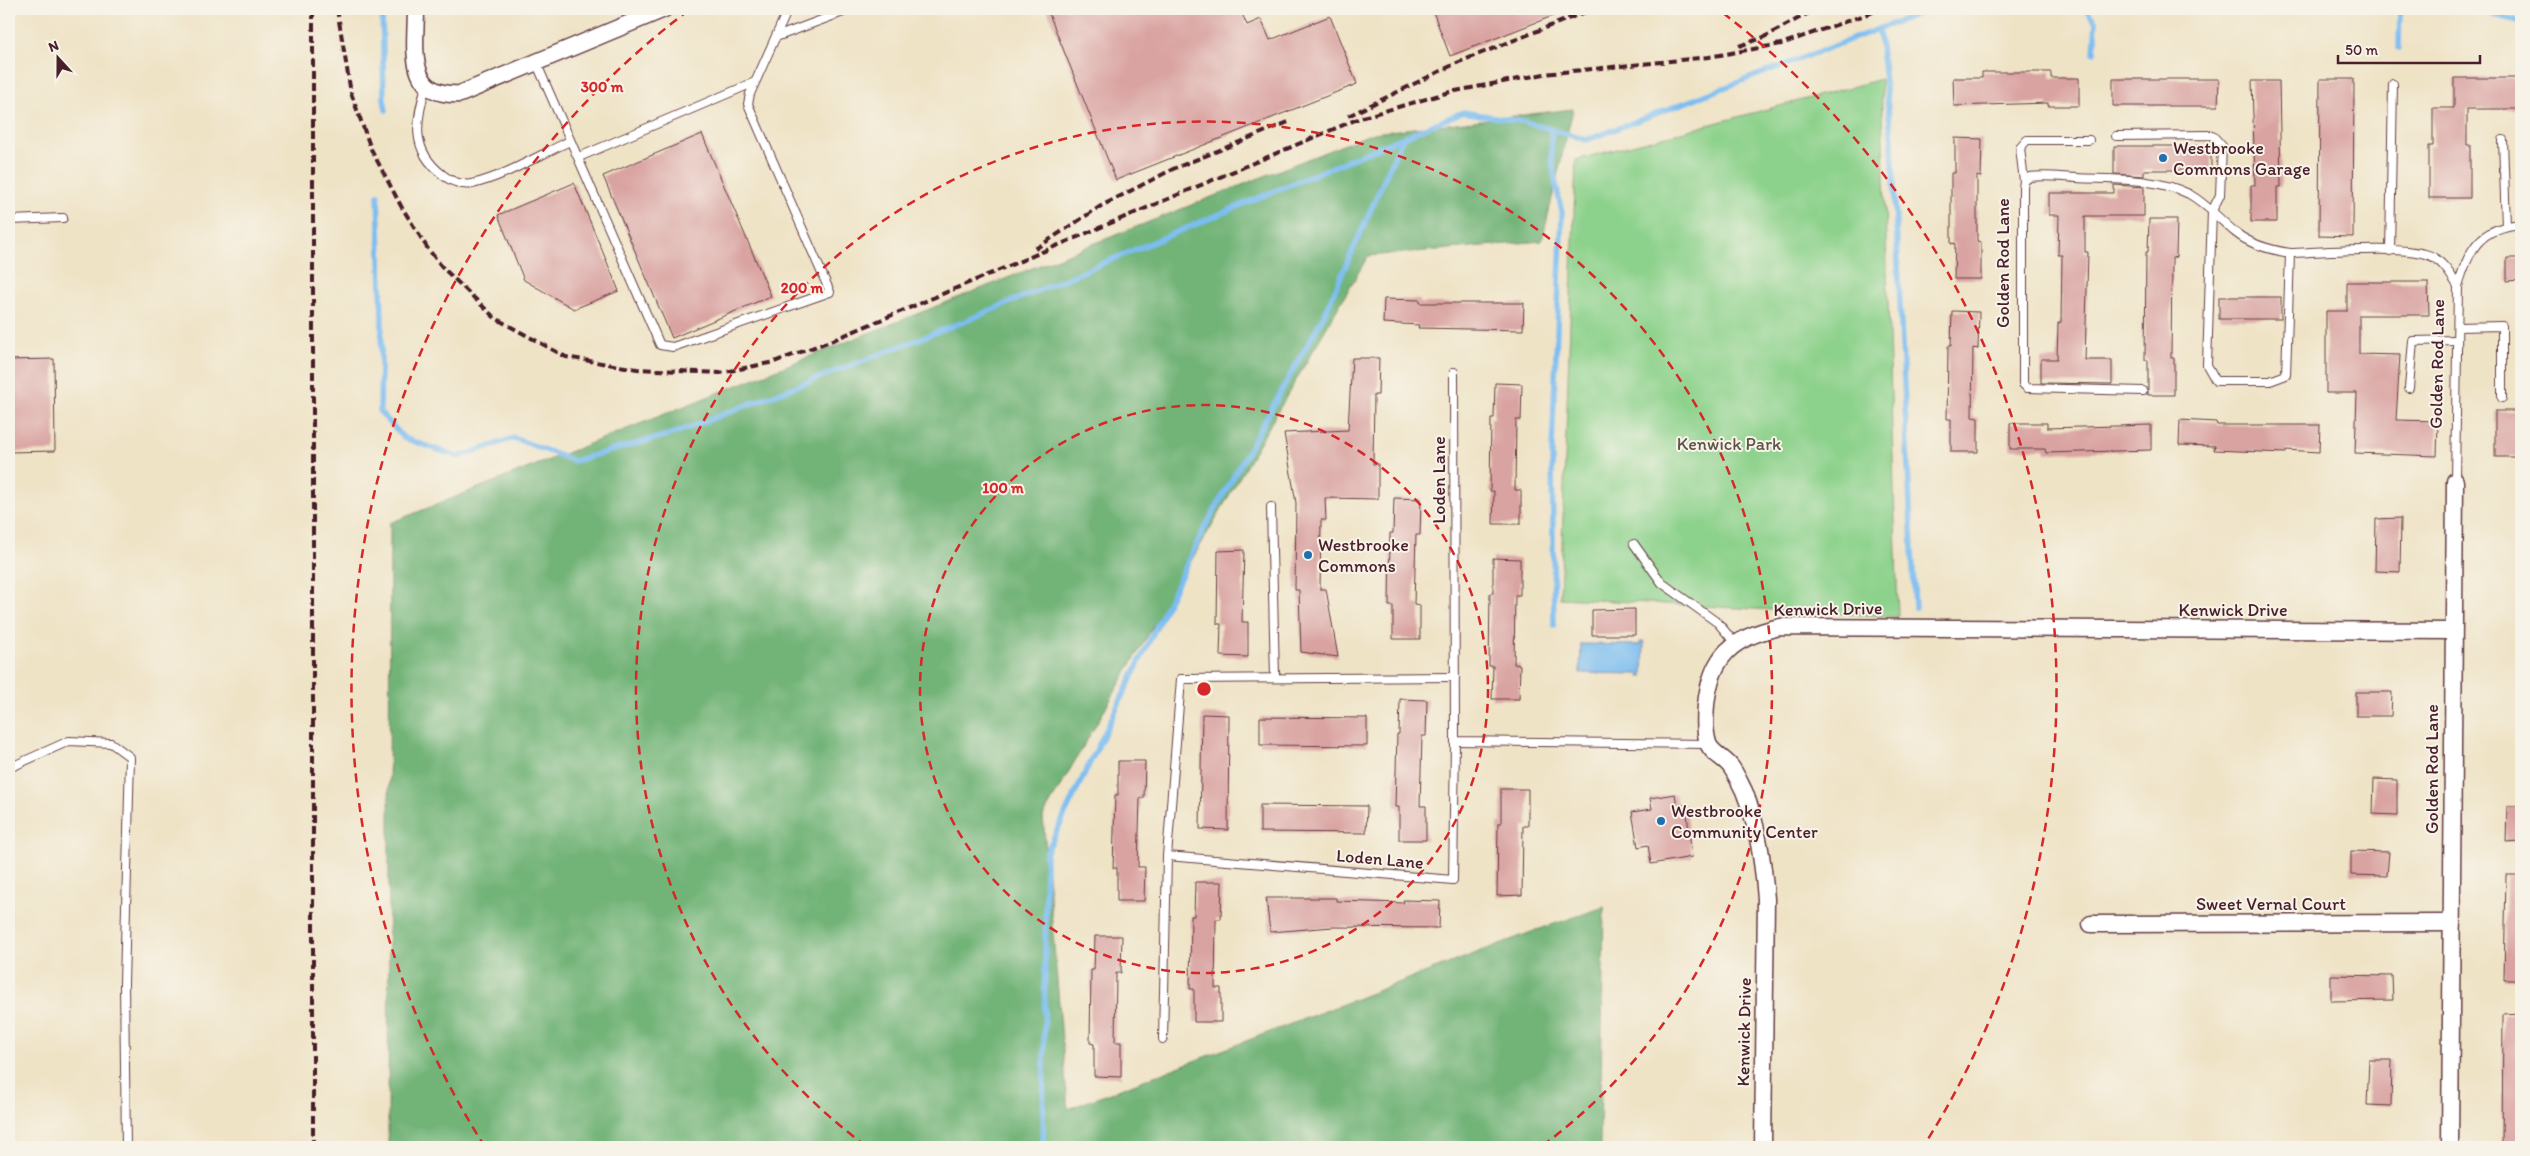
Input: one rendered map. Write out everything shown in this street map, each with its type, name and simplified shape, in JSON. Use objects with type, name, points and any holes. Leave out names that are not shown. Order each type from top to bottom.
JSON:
[{"type":"street","points":[[416,9],[416,60],[420,77],[426,86],[446,95],[460,94],[664,9]]},
{"type":"street","name":"Golden Rod Lane","points":[[2450,1147],[2453,631],[2456,481]]},
{"type":"street","name":"Kenwick Drive","points":[[1763,1147],[1766,899],[1763,860],[1755,824],[1744,791],[1731,766],[1708,744],[1705,729],[1708,686],[1715,668],[1726,650],[1735,643],[1758,632],[1780,627],[2453,631]]},
{"type":"street","name":"Sweet Vernal Court","points":[[2091,924],[2452,924]]},
{"type":"lane","points":[[536,62],[660,345],[673,347],[830,292],[748,104],[755,82],[788,9]]},
{"type":"lane","points":[[776,37],[851,9]]},
{"type":"lane","points":[[579,157],[755,82]]},
{"type":"lane","points":[[2390,251],[2393,84]]},
{"type":"lane","points":[[426,86],[417,118],[420,146],[431,166],[450,180],[469,184],[492,178],[570,141]]},
{"type":"lane","points":[[2116,136],[2212,135],[2222,146],[2220,195],[2212,211],[2207,365],[2216,381],[2270,381],[2286,375],[2290,253]]},
{"type":"lane","points":[[2024,181],[2020,148],[2028,140],[2089,140]]},
{"type":"lane","points":[[2503,140],[2506,226]]},
{"type":"lane","name":"Golden Rod Lane","points":[[2143,391],[2027,388],[2023,384],[2024,181],[2035,176],[2134,180],[2177,189],[2190,195],[2238,234],[2257,245],[2290,253],[2417,251],[2435,258],[2447,269],[2458,286],[2456,481]]},
{"type":"lane","points":[[9,220],[63,218]]},
{"type":"lane","points":[[2458,286],[2467,257],[2474,247],[2494,230],[2521,224]]},
{"type":"lane","points":[[2458,327],[2502,326],[2502,398]]},
{"type":"lane","points":[[2409,388],[2413,341],[2457,340]]},
{"type":"lane","name":"Loden Lane","points":[[1167,856],[1453,880],[1455,741],[1454,372]]},
{"type":"lane","points":[[1271,507],[1275,678]]},
{"type":"lane","points":[[1634,544],[1662,583],[1718,623],[1735,643]]},
{"type":"lane","points":[[1163,1039],[1167,856],[1181,679],[1455,677]]},
{"type":"lane","points":[[9,768],[69,741],[111,743],[130,757],[124,983],[126,1147]]},
{"type":"lane","points":[[1455,741],[1708,744]]},
{"type":"green space","name":"Kenwick Park","points":[[1881,79],[1898,617],[1560,598],[1576,160]]},
{"type":"green space","points":[[1573,109],[1542,241],[1368,256],[1043,816],[1068,1109],[1534,931],[1604,907],[1600,1147],[388,1147],[390,523],[1373,133]]},
{"type":"water","points":[[1640,642],[1644,642],[1643,677],[1640,677],[1640,674],[1580,673],[1581,644],[1640,645]]},
{"type":"building","points":[[1047,9],[1240,9],[1247,25],[1261,19],[1270,40],[1330,16],[1357,84],[1116,180]]},
{"type":"building","points":[[1432,9],[1567,9],[1568,10],[1450,56]]},
{"type":"building","points":[[1982,72],[2051,72],[2051,78],[2079,78],[2079,106],[2048,106],[2048,103],[1954,106],[1953,78],[1982,78]]},
{"type":"building","points":[[2454,78],[2521,78],[2521,109],[2467,109],[2467,145],[2470,145],[2470,198],[2429,198],[2429,146],[2433,146],[2433,108],[2454,108]]},
{"type":"building","points":[[2113,79],[2219,79],[2218,106],[2113,106]]},
{"type":"building","points":[[2320,79],[2354,79],[2353,237],[2319,236]]},
{"type":"building","points":[[2252,81],[2279,81],[2281,187],[2277,187],[2277,222],[2251,222],[2251,185],[2255,185]]},
{"type":"building","points":[[702,134],[771,296],[672,338],[603,176]]},
{"type":"building","points":[[1955,138],[1982,139],[1981,177],[1977,176],[1977,241],[1981,242],[1981,279],[1954,279],[1955,243],[1951,244],[1951,173],[1955,173]]},
{"type":"building","name":"Westbrooke Commons Garage","points":[[2114,146],[2211,146],[2211,170],[2144,170],[2144,176],[2114,174]]},
{"type":"building","points":[[574,183],[619,291],[574,309],[524,280],[498,215]]},
{"type":"building","points":[[2114,185],[2144,187],[2144,216],[2085,216],[2085,252],[2088,252],[2085,360],[2112,360],[2112,384],[2041,383],[2041,359],[2057,359],[2058,323],[2061,322],[2062,255],[2058,255],[2059,215],[2049,215],[2049,193],[2114,193]]},
{"type":"building","points":[[2149,219],[2177,219],[2176,257],[2172,258],[2171,358],[2174,358],[2174,395],[2148,395],[2148,360],[2145,360],[2146,252],[2148,252]]},
{"type":"building","points":[[2507,258],[2521,258],[2521,280],[2507,281]]},
{"type":"building","points":[[2347,282],[2428,282],[2429,315],[2359,315],[2359,354],[2400,355],[2396,420],[2438,421],[2437,456],[2355,453],[2357,393],[2326,393],[2326,311],[2347,311]]},
{"type":"building","points":[[2219,297],[2281,297],[2281,319],[2219,319]]},
{"type":"building","points":[[1384,299],[1420,300],[1420,303],[1524,303],[1523,330],[1418,328],[1419,325],[1383,323]]},
{"type":"building","points":[[1952,311],[1979,312],[1978,349],[1973,348],[1972,417],[1978,418],[1978,452],[1951,452],[1951,419],[1947,419],[1948,346],[1951,346]]},
{"type":"building","points":[[1352,358],[1379,358],[1378,395],[1374,395],[1373,464],[1378,464],[1378,499],[1325,498],[1326,520],[1321,520],[1320,589],[1326,589],[1338,657],[1301,652],[1299,590],[1295,590],[1296,503],[1284,433],[1348,430]]},
{"type":"building","points":[[54,359],[55,451],[9,452],[9,360]]},
{"type":"building","points":[[1495,383],[1522,384],[1521,420],[1516,420],[1515,490],[1521,490],[1521,524],[1493,524],[1494,491],[1490,491],[1491,418],[1494,418]]},
{"type":"building","points":[[2495,411],[2521,411],[2521,457],[2495,457]]},
{"type":"building","points":[[2180,420],[2216,422],[2217,425],[2320,425],[2319,452],[2286,450],[2286,453],[2214,450],[2215,446],[2179,445]]},
{"type":"building","points":[[2010,423],[2047,423],[2047,428],[2151,425],[2151,450],[2046,453],[2045,449],[2010,449]]},
{"type":"building","name":"Westbrooke Commons","points":[[1394,498],[1421,499],[1420,535],[1416,535],[1414,604],[1420,605],[1420,639],[1393,639],[1393,606],[1389,606],[1390,533],[1393,533]]},
{"type":"building","points":[[2401,518],[2400,572],[2375,571],[2376,519]]},
{"type":"building","points":[[1244,550],[1242,622],[1248,622],[1248,657],[1220,656],[1221,624],[1217,624],[1218,551]]},
{"type":"building","points":[[1493,558],[1520,559],[1520,595],[1515,595],[1514,664],[1520,665],[1519,699],[1492,699],[1493,666],[1489,666],[1490,593],[1493,593]]},
{"type":"building","points":[[1635,609],[1635,635],[1592,635],[1592,610]]},
{"type":"building","points":[[2356,692],[2392,692],[2391,716],[2356,716]]},
{"type":"building","points":[[1400,699],[1427,700],[1426,736],[1422,736],[1420,806],[1426,806],[1426,840],[1399,840],[1399,807],[1395,807]]},
{"type":"building","points":[[1202,714],[1229,715],[1228,830],[1200,829]]},
{"type":"building","points":[[1260,717],[1367,718],[1367,746],[1260,745]]},
{"type":"building","points":[[1118,761],[1145,761],[1144,798],[1140,798],[1138,867],[1145,867],[1144,901],[1117,901],[1117,868],[1113,868],[1115,795],[1118,795]]},
{"type":"building","points":[[2374,779],[2397,780],[2397,815],[2373,814]]},
{"type":"building","points":[[1501,789],[1528,789],[1528,826],[1523,826],[1522,895],[1497,896],[1498,823],[1501,823]]},
{"type":"building","name":"Westbrooke Community Center","points":[[1675,794],[1677,805],[1686,805],[1692,857],[1651,864],[1648,845],[1638,847],[1632,812],[1652,809],[1650,798]]},
{"type":"building","points":[[1260,805],[1367,806],[1366,833],[1260,832]]},
{"type":"building","points":[[2507,806],[2521,806],[2521,841],[2506,842]]},
{"type":"building","points":[[2351,851],[2389,852],[2387,876],[2351,875]]},
{"type":"building","points":[[2506,875],[2521,875],[2521,980],[2504,980]]},
{"type":"building","points":[[1195,882],[1222,882],[1221,919],[1216,919],[1215,988],[1221,988],[1221,1022],[1194,1022],[1194,989],[1190,989],[1191,916],[1194,916]]},
{"type":"building","points":[[1266,898],[1336,898],[1336,901],[1404,903],[1403,900],[1440,901],[1439,928],[1333,927],[1270,932]]},
{"type":"building","points":[[1095,936],[1122,936],[1121,973],[1116,973],[1115,1042],[1121,1042],[1121,1077],[1094,1076],[1094,1044],[1090,1043],[1091,970],[1094,970]]},
{"type":"building","points":[[2331,975],[2392,976],[2393,1000],[2331,1001]]},
{"type":"building","points":[[2521,1013],[2521,1147],[2502,1147],[2503,1014]]},
{"type":"building","points":[[2369,1060],[2392,1060],[2391,1106],[2367,1105]]},
{"type":"waterway","points":[[382,9],[384,99],[386,110]]},
{"type":"waterway","points":[[378,195],[382,320],[380,412],[404,438],[458,457],[514,438],[574,461],[675,433],[963,322],[1463,112],[1526,122],[1587,140],[1931,9]]},
{"type":"waterway","points":[[2085,9],[2096,22],[2094,53]]},
{"type":"waterway","points":[[2399,48],[2400,9]]},
{"type":"waterway","points":[[2478,9],[2521,22]]},
{"type":"waterway","points":[[1879,29],[1892,141],[1915,608]]},
{"type":"waterway","points":[[1552,130],[1552,161],[1562,212],[1552,450],[1554,625]]},
{"type":"waterway","points":[[1043,1147],[1046,853],[1203,531],[1324,315],[1403,137]]},
{"type":"railway","points":[[313,9],[313,1147]]},
{"type":"railway","points":[[337,9],[351,93],[371,149],[401,206],[428,249],[443,268],[495,318],[566,357],[637,369],[720,373],[774,362],[833,340],[1360,118],[1450,92],[1544,74],[1709,57],[1781,44],[1882,9]]},
{"type":"railway","points":[[1348,116],[1459,62],[1593,9]]},
{"type":"railway","points":[[1739,46],[1764,37],[1816,9]]},
{"type":"railway","points":[[1035,249],[1101,206],[1173,169],[1291,121]]},
{"type":"place","name":"Westbrooke Commons Garage","points":[[2163,158]]},
{"type":"place","name":"Westbrooke Commons","points":[[1308,555]]},
{"type":"place","name":"Westbrooke Community Center","points":[[1661,821]]}]
